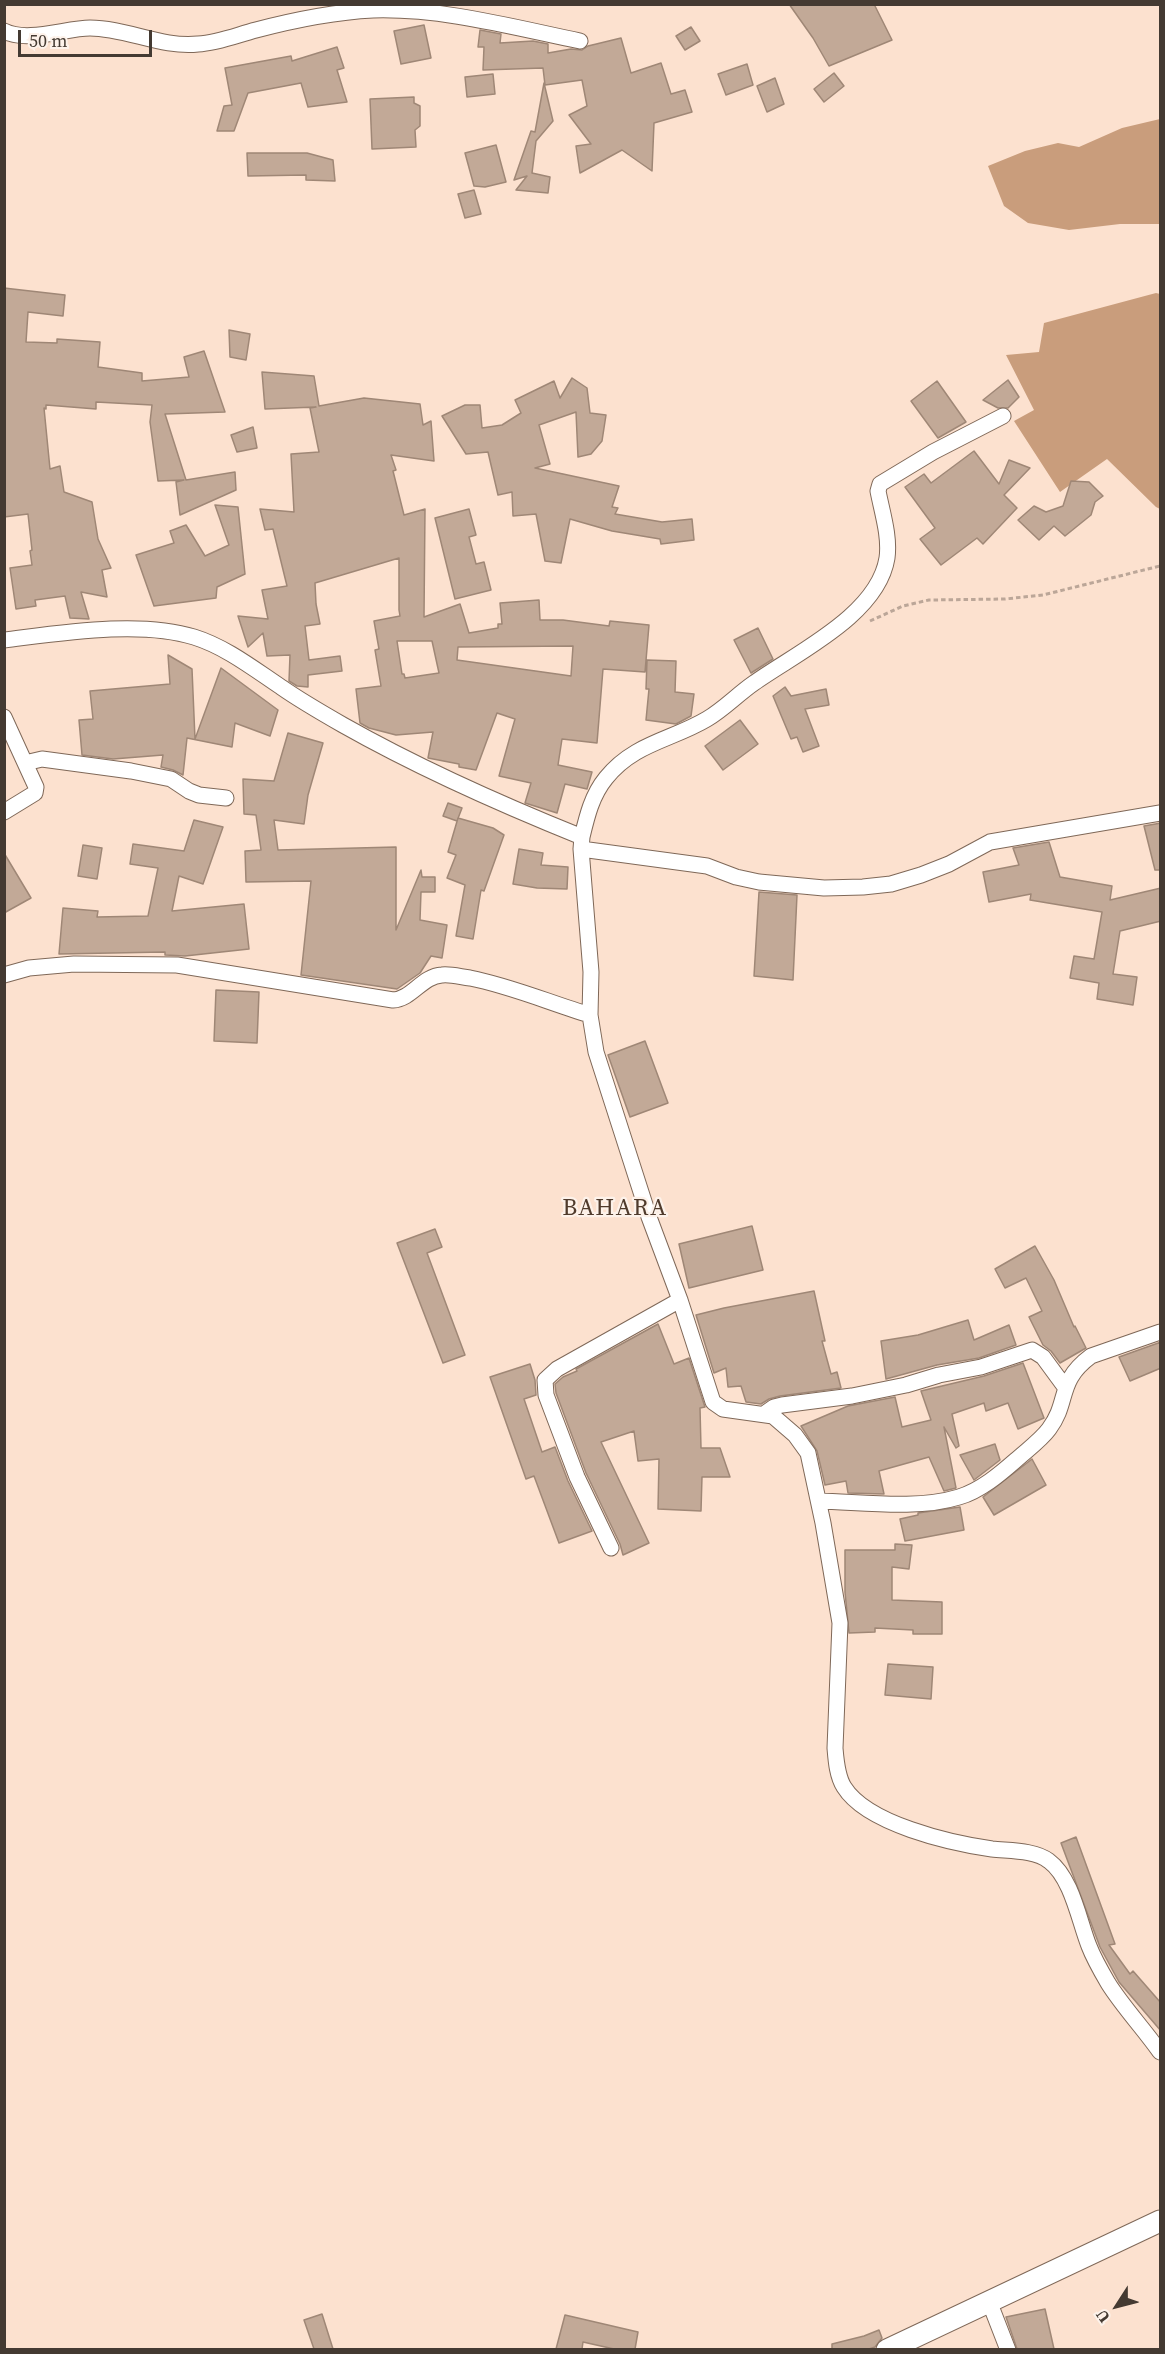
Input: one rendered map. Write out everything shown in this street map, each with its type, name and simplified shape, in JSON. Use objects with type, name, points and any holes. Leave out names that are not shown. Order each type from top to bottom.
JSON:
[{"type":"main road","points":[[887,2349],[1161,2221]]},
{"type":"street","points":[[4,31],[12,34],[27,34],[103,29],[195,45],[216,42],[265,27],[327,14],[380,10],[437,13],[580,41]]},
{"type":"street","points":[[1003,416],[933,452],[879,486],[887,538],[884,570],[856,610],[838,628],[755,682],[707,719],[658,740],[620,764],[599,788],[590,806],[581,843],[591,972],[590,1015],[602,1070],[649,1217],[716,1407],[773,1416],[795,1435],[808,1453],[819,1501],[840,1623],[835,1748],[843,1786],[857,1803],[901,1827],[977,1846],[1029,1854],[1048,1860],[1060,1873],[1071,1895],[1090,1948],[1109,1984],[1161,2052]]},
{"type":"street","points":[[4,640],[93,631],[140,630],[194,637],[222,649],[296,697],[406,758],[524,813],[581,843],[707,866],[733,876],[759,882],[824,888],[891,884],[949,864],[990,842],[1161,813]]},
{"type":"street","points":[[4,717],[36,791],[32,796],[4,812]]},
{"type":"street","points":[[25,763],[42,759],[131,771],[174,780],[199,795],[226,798]]},
{"type":"street","points":[[4,975],[29,968],[74,964],[177,965],[393,1000],[408,994],[433,977],[454,975],[498,984],[590,1015]]},
{"type":"street","points":[[611,1548],[573,1467],[546,1395],[545,1380],[558,1369],[680,1300]]},
{"type":"street","points":[[819,1501],[926,1503],[961,1497],[1000,1473],[1048,1430],[1056,1418],[1070,1375],[1091,1356],[1161,1332]]},
{"type":"street","points":[[764,1414],[782,1405],[852,1396],[906,1385],[967,1368],[981,1367],[1032,1350],[1043,1358],[1065,1387]]},
{"type":"street","points":[[989,2301],[1008,2349]]},
{"type":"path","points":[[838,628],[862,623],[903,606],[929,600],[1005,599],[1043,595],[1161,566]]},
{"type":"shaded area","points":[[1160,119],[1160,224],[1120,224],[1069,230],[1028,223],[1004,206],[988,166],[1025,151],[1058,143],[1079,147],[1122,128]]},
{"type":"shaded area","points":[[1156,293],[1160,294],[1160,509],[1107,459],[1060,492],[1014,421],[1034,410],[1006,355],[1039,352],[1044,323]]},
{"type":"building","points":[[789,4],[874,4],[892,40],[829,66]]},
{"type":"building","points":[[424,25],[431,58],[401,64],[394,31]]},
{"type":"building","points":[[691,27],[700,41],[685,50],[676,36]]},
{"type":"building","points":[[480,30],[501,34],[500,43],[533,41],[548,44],[548,53],[571,49],[582,50],[588,46],[621,38],[631,73],[661,63],[671,94],[685,90],[692,112],[654,123],[652,171],[622,150],[580,173],[576,146],[591,144],[569,115],[587,106],[582,80],[545,85],[543,68],[483,70],[484,47],[478,47]]},
{"type":"building","points":[[337,47],[344,68],[337,70],[347,102],[308,107],[301,83],[248,93],[234,131],[217,131],[224,106],[232,105],[225,68],[291,56],[292,61]]},
{"type":"building","points":[[747,64],[753,85],[726,95],[718,74]]},
{"type":"building","points":[[834,73],[844,86],[824,102],[814,89]]},
{"type":"building","points":[[493,74],[495,94],[467,97],[465,77]]},
{"type":"building","points":[[775,78],[784,104],[767,112],[757,86]]},
{"type":"building","points":[[544,83],[553,121],[536,141],[532,173],[550,177],[548,193],[516,190],[527,176],[514,180],[531,131],[535,132]]},
{"type":"building","points":[[414,97],[414,103],[420,106],[420,126],[415,130],[416,147],[372,149],[370,99]]},
{"type":"building","points":[[496,145],[506,182],[485,187],[474,186],[465,153]]},
{"type":"building","points":[[247,153],[307,153],[333,160],[335,181],[306,180],[306,175],[248,176]]},
{"type":"building","points":[[474,190],[481,214],[465,218],[458,194]]},
{"type":"building","points":[[4,288],[65,295],[63,316],[28,312],[26,342],[57,343],[57,339],[100,342],[98,367],[142,373],[142,381],[189,377],[184,357],[204,351],[225,412],[165,414],[186,480],[235,472],[236,490],[180,515],[176,482],[184,480],[158,481],[150,422],[152,405],[96,402],[96,409],[46,405],[46,409],[44,408],[50,469],[60,466],[64,492],[92,502],[98,539],[111,568],[102,570],[107,597],[81,592],[89,619],[70,618],[65,596],[35,600],[36,606],[16,609],[10,568],[32,565],[30,551],[32,550],[28,514],[4,517]]},
{"type":"building","points":[[229,330],[250,334],[246,360],[230,357]]},
{"type":"building","points":[[262,372],[314,376],[319,406],[364,398],[420,404],[423,425],[431,421],[434,461],[391,455],[404,515],[425,509],[424,617],[460,604],[469,633],[498,628],[498,624],[502,624],[500,603],[539,600],[540,620],[563,620],[609,626],[610,621],[649,625],[645,672],[603,669],[597,743],[562,739],[558,765],[592,772],[587,789],[565,784],[557,813],[525,803],[531,783],[499,776],[515,719],[497,713],[476,770],[428,758],[433,732],[396,735],[369,728],[360,723],[356,689],[381,686],[375,650],[379,649],[374,621],[400,616],[399,558],[315,583],[320,624],[305,626],[309,660],[340,656],[342,671],[308,675],[308,687],[297,686],[289,681],[290,655],[267,656],[263,633],[248,647],[238,616],[268,619],[262,590],[287,586],[273,529],[265,530],[260,509],[294,512],[291,454],[319,452],[310,408],[316,407],[265,409]],"holes":[[[397,641],[432,641],[439,673],[405,678],[402,674]],[[573,646],[571,676],[457,660],[458,647]]]},
{"type":"building","points":[[572,378],[587,388],[590,413],[606,415],[602,441],[591,454],[578,457],[576,412],[539,425],[550,464],[535,468],[619,486],[612,507],[618,508],[615,514],[662,522],[692,519],[694,540],[661,544],[660,539],[612,531],[570,519],[561,563],[545,561],[536,514],[513,516],[512,492],[498,495],[488,452],[466,454],[442,416],[465,405],[480,405],[482,428],[502,425],[521,413],[515,400],[554,381],[560,398]]},
{"type":"building","points":[[1008,380],[1019,397],[1008,408],[998,408],[983,400]]},
{"type":"building","points":[[937,381],[966,422],[938,438],[911,401]]},
{"type":"building","points":[[253,427],[257,448],[237,452],[231,435]]},
{"type":"building","points":[[974,451],[999,484],[1009,460],[1030,468],[1004,495],[1017,508],[983,544],[977,538],[941,565],[920,539],[935,528],[905,487],[924,474],[931,483]]},
{"type":"building","points":[[1071,481],[1089,482],[1103,496],[1095,502],[1091,515],[1065,536],[1054,526],[1039,540],[1018,520],[1034,506],[1046,512],[1063,506]]},
{"type":"building","points":[[215,505],[238,507],[245,574],[217,587],[216,598],[154,606],[136,555],[174,543],[170,531],[186,525],[205,556],[229,545]]},
{"type":"building","points":[[469,509],[476,535],[469,537],[476,564],[484,562],[491,590],[455,599],[435,518]]},
{"type":"building","points":[[758,628],[773,659],[751,673],[734,640]]},
{"type":"building","points":[[168,655],[192,669],[195,739],[221,668],[278,710],[270,736],[235,723],[232,747],[187,738],[183,775],[161,767],[163,755],[113,759],[82,755],[79,720],[93,719],[90,691],[170,684]]},
{"type":"building","points":[[647,660],[676,661],[675,692],[694,694],[691,716],[676,724],[646,720],[649,689],[646,689]]},
{"type":"building","points":[[785,687],[791,696],[826,689],[829,705],[805,709],[819,746],[803,752],[797,737],[791,739],[773,696]]},
{"type":"building","points":[[740,720],[758,744],[723,770],[705,746]]},
{"type":"building","points":[[288,733],[323,743],[308,795],[304,824],[274,820],[278,850],[396,847],[396,930],[421,870],[422,877],[435,877],[435,892],[421,892],[420,920],[447,925],[442,958],[431,956],[420,973],[397,989],[301,975],[311,881],[246,882],[245,851],[261,850],[256,815],[244,814],[243,779],[274,781]]},
{"type":"building","points":[[448,803],[462,808],[457,821],[443,816]]},
{"type":"building","points":[[458,818],[493,828],[504,835],[484,891],[481,890],[473,939],[456,936],[465,885],[447,878],[456,855],[448,852]]},
{"type":"building","points":[[194,820],[223,827],[203,884],[179,876],[172,911],[244,904],[249,949],[185,956],[165,955],[165,952],[59,954],[63,908],[98,911],[97,917],[148,916],[158,868],[130,864],[133,844],[184,851]]},
{"type":"building","points":[[1161,823],[1161,870],[1155,870],[1144,826]]},
{"type":"building","points":[[1049,842],[1060,877],[1112,886],[1110,900],[1161,888],[1161,921],[1120,931],[1113,974],[1137,977],[1133,1005],[1097,999],[1099,983],[1070,978],[1074,956],[1094,959],[1102,912],[1030,900],[1031,894],[989,902],[983,872],[1019,865],[1013,848]]},
{"type":"building","points":[[83,845],[102,848],[97,879],[78,876]]},
{"type":"building","points":[[519,849],[543,853],[541,865],[568,867],[567,889],[513,884]]},
{"type":"building","points":[[4,853],[31,898],[4,913]]},
{"type":"building","points":[[759,892],[797,895],[793,980],[754,976]]},
{"type":"building","points":[[216,990],[259,992],[257,1043],[214,1041]]},
{"type":"building","points":[[645,1041],[668,1103],[630,1117],[608,1055]]},
{"type":"building","points":[[752,1226],[763,1270],[689,1288],[679,1244]]},
{"type":"building","points":[[435,1229],[442,1247],[427,1253],[465,1355],[443,1363],[397,1243]]},
{"type":"building","points":[[1035,1246],[1086,1348],[1060,1363],[1043,1345],[1029,1317],[1042,1311],[1026,1278],[1005,1288],[995,1269]]},
{"type":"building","points":[[814,1291],[825,1341],[822,1341],[831,1374],[837,1372],[841,1388],[780,1396],[761,1404],[746,1402],[741,1386],[728,1387],[726,1368],[714,1373],[696,1315]]},
{"type":"building","points":[[968,1320],[974,1340],[1009,1325],[1016,1345],[979,1358],[937,1365],[886,1379],[881,1341],[918,1335]]},
{"type":"building","points":[[658,1324],[674,1364],[689,1358],[705,1407],[700,1408],[701,1448],[720,1448],[730,1477],[702,1477],[701,1511],[658,1509],[659,1459],[638,1461],[634,1431],[601,1442],[649,1543],[623,1555],[586,1473],[556,1393],[555,1384],[563,1377],[577,1371],[576,1369]]},
{"type":"building","points":[[1161,1342],[1161,1368],[1130,1381],[1119,1357]]},
{"type":"building","points":[[1023,1363],[1044,1418],[1018,1429],[1008,1403],[986,1411],[984,1403],[952,1414],[959,1446],[956,1448],[944,1427],[956,1488],[944,1491],[929,1457],[879,1471],[884,1494],[848,1493],[846,1481],[825,1485],[817,1451],[801,1426],[848,1406],[895,1397],[902,1427],[931,1420],[921,1391],[984,1376]]},
{"type":"building","points":[[530,1364],[535,1380],[536,1395],[524,1399],[542,1452],[555,1447],[568,1481],[592,1531],[559,1543],[534,1476],[526,1479],[490,1377]]},
{"type":"building","points":[[995,1444],[1000,1460],[974,1480],[960,1455]]},
{"type":"building","points":[[1032,1459],[1046,1485],[994,1515],[983,1497]]},
{"type":"building","points":[[960,1507],[964,1530],[905,1541],[900,1519],[918,1515],[918,1513]]},
{"type":"building","points":[[895,1544],[912,1545],[909,1569],[892,1567],[892,1600],[942,1602],[942,1634],[913,1634],[913,1630],[875,1628],[875,1632],[849,1633],[845,1592],[845,1550],[895,1550]]},
{"type":"building","points":[[888,1664],[933,1667],[931,1699],[885,1695]]},
{"type":"building","points":[[1076,1837],[1115,1944],[1109,1945],[1130,1974],[1133,1971],[1161,2003],[1161,2031],[1119,1982],[1100,1947],[1061,1843]]},
{"type":"building","points":[[1045,2309],[1054,2349],[1017,2349],[1006,2317]]},
{"type":"building","points":[[322,2314],[333,2349],[314,2349],[304,2320]]},
{"type":"building","points":[[565,2315],[638,2332],[635,2349],[614,2349],[583,2342],[582,2349],[556,2349]]},
{"type":"building","points":[[879,2330],[882,2338],[875,2347],[832,2349],[832,2344]]},
{"type":"district","name":"BAHARA","points":[[615,1209]]}]
